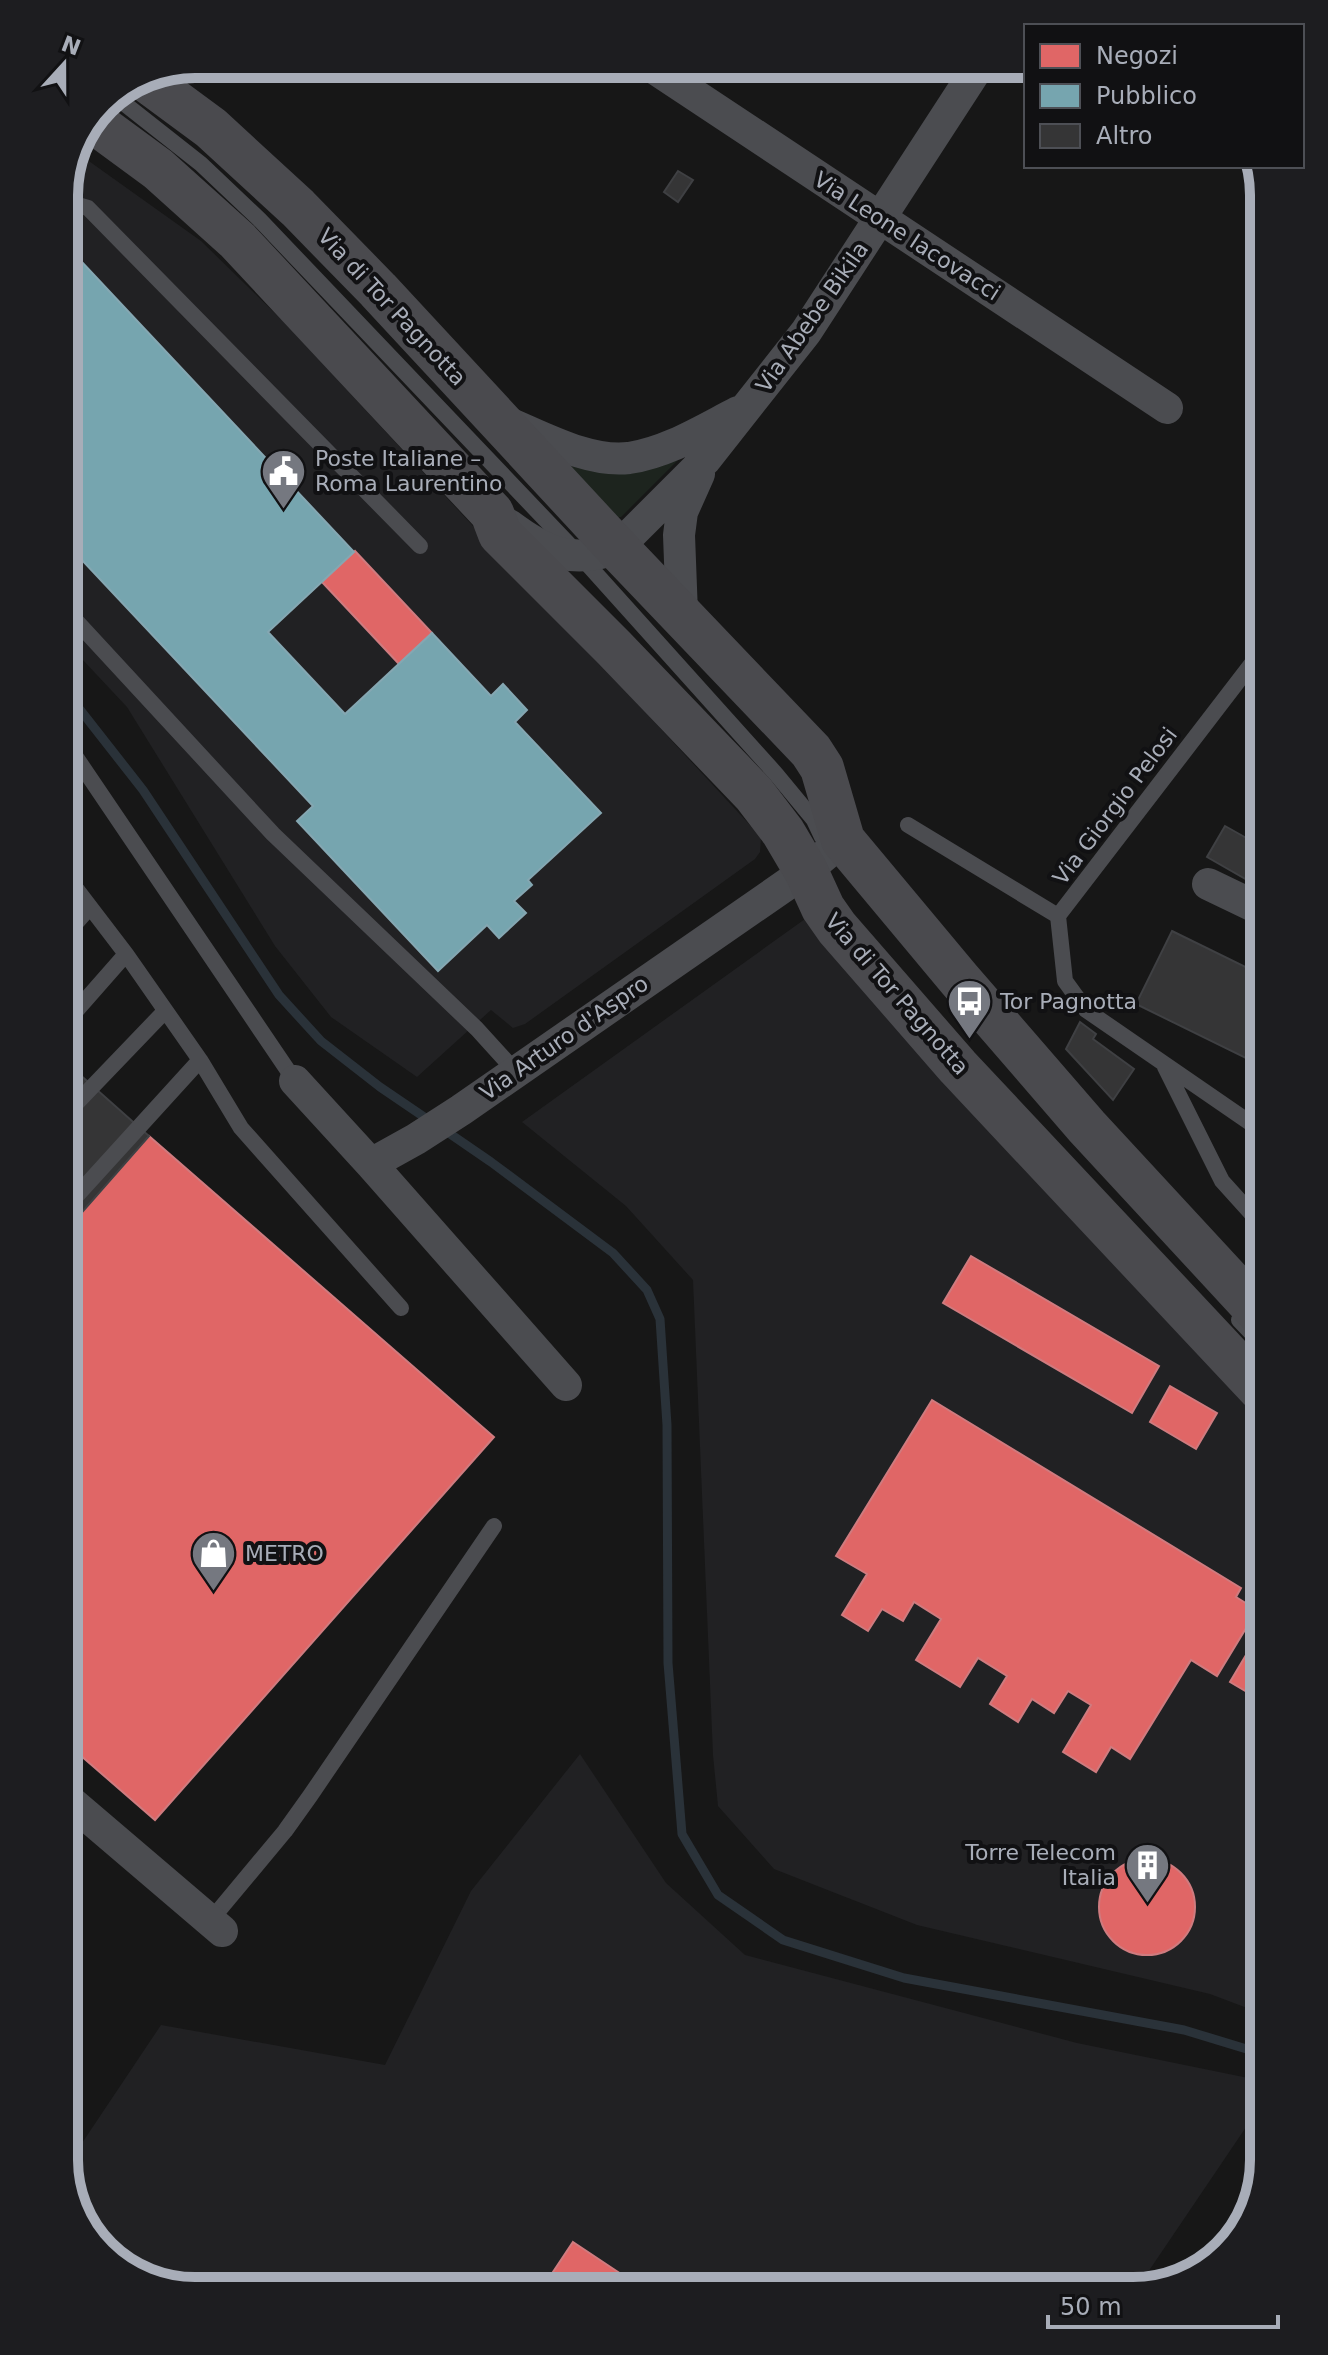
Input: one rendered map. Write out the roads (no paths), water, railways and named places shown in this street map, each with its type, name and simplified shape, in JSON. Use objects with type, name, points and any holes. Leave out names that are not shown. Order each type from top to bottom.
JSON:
[{"type":"street","name":"Via Leone Iacovacci","points":[[669,78],[1167,408]]},
{"type":"street","name":"Via Abebe Bikila","points":[[599,553],[705,460],[748,407],[806,332],[971,78]]},
{"type":"street","name":"Via di Tor Pagnotta","points":[[154,86],[211,128],[298,208],[496,417],[599,553],[682,614],[811,751],[822,768],[829,856],[823,908],[948,1055],[1250,1378]]},
{"type":"street","name":"Via di Tor Pagnotta","points":[[100,127],[158,169],[237,240],[492,513],[532,542],[564,555],[599,553]]},
{"type":"street","name":"Via Abebe Bikila","points":[[496,417],[578,451],[627,458],[673,445],[748,407]]},
{"type":"street","name":"Via Abebe Bikila","points":[[682,614],[679,535],[682,512],[705,460]]},
{"type":"street","name":"Via di Tor Pagnotta","points":[[492,513],[500,534],[754,794],[783,832],[829,856],[959,979],[1244,1311]]},
{"type":"street","name":"Via Arturo d'Aspro","points":[[371,1164],[456,1113],[829,856]]},
{"type":"street","points":[[1208,884],[1250,904]]},
{"type":"street","points":[[295,1081],[566,1385]]},
{"type":"street","points":[[78,1808],[216,1926]]},
{"type":"lane","name":"Via di Tor Pagnotta","points":[[123,103],[201,164],[599,553],[814,820],[829,856]]},
{"type":"lane","points":[[78,205],[88,208],[420,546]]},
{"type":"lane","points":[[78,623],[273,834],[477,1029],[516,1072]]},
{"type":"lane","name":"Via Giorgio Pelosi","points":[[908,825],[1058,916],[1250,666]]},
{"type":"lane","points":[[78,760],[295,1081]]},
{"type":"lane","points":[[78,891],[200,1060],[241,1128],[401,1308]]},
{"type":"lane","points":[[78,921],[90,907]]},
{"type":"lane","points":[[1058,916],[1065,981],[1086,1010],[1250,1123]]},
{"type":"lane","points":[[78,1009],[126,954]]},
{"type":"lane","points":[[78,1102],[165,1011]]},
{"type":"lane","points":[[78,1194],[200,1060]]},
{"type":"lane","points":[[1164,1065],[1222,1181],[1250,1212]]},
{"type":"lane","points":[[216,1926],[310,1796],[494,1526]]},
{"type":"waterway","points":[[78,707],[143,790],[279,995],[321,1041],[430,1121]]},
{"type":"waterway","points":[[443,1129],[613,1253],[647,1290],[660,1319],[667,1425],[668,1663],[682,1834],[718,1895],[783,1940],[904,1978],[1184,2030],[1250,2050]]},
{"type":"place","name":"Poste Italiane – Roma Laurentino","points":[[284,510]]},
{"type":"place","name":"Tor Pagnotta","points":[[969,1040]]},
{"type":"place","name":"METRO","points":[[214,1592]]},
{"type":"place","name":"Torre Telecom Italia","points":[[1147,1904]]}]
